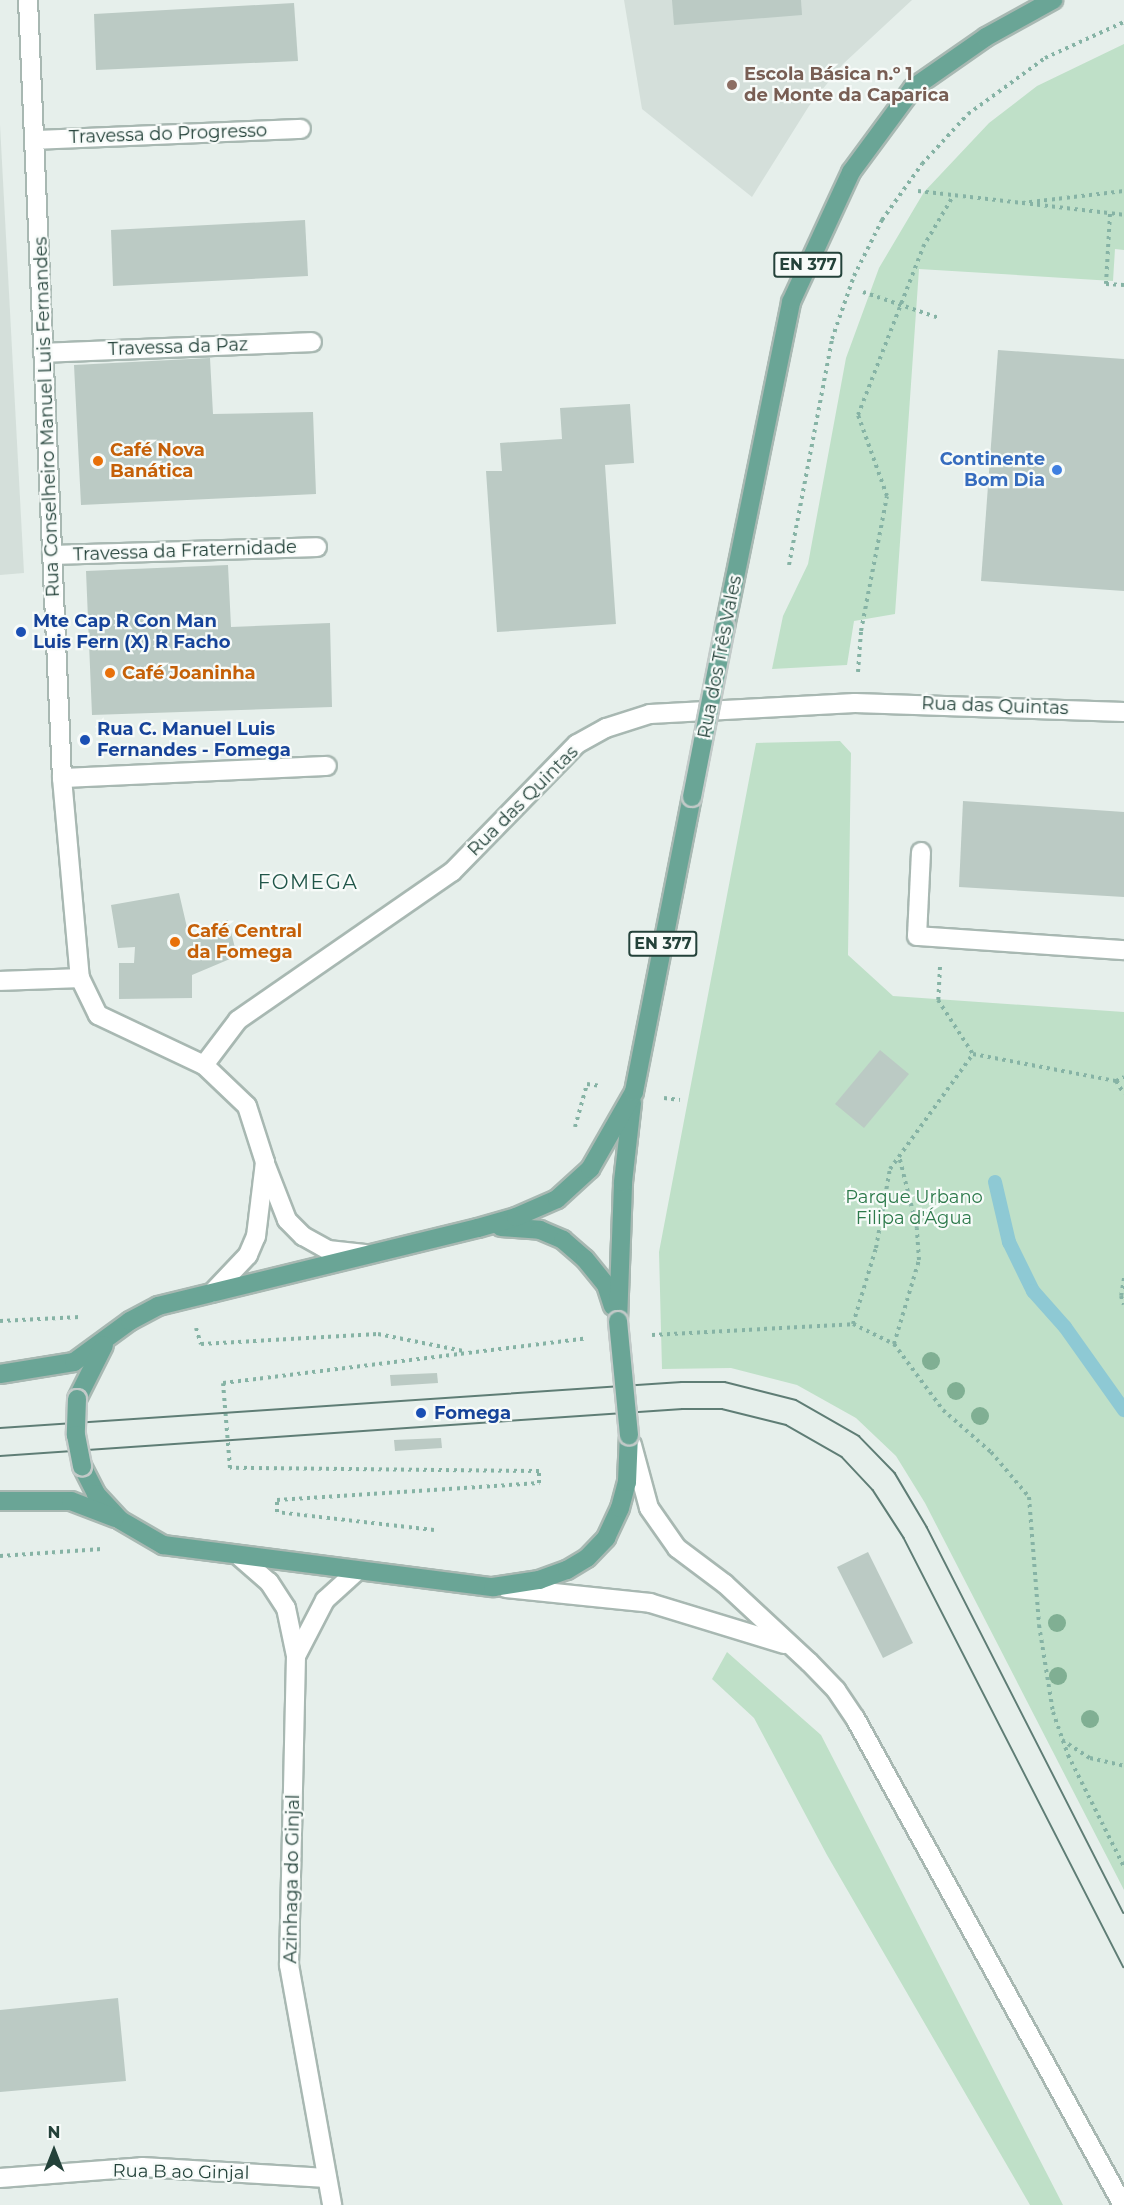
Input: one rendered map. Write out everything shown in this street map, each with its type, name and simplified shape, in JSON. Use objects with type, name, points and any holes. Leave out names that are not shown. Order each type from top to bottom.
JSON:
[{"type":"main road","name":"Rua dos Três Vales","points":[[0,1374],[74,1362],[158,1306],[516,1217],[557,1199],[590,1169],[634,1092],[791,302],[851,172],[913,88],[986,38],[1053,0]]},
{"type":"main road","name":"EN 377","points":[[618,1321],[622,1182],[634,1092]]},
{"type":"main road","points":[[0,1501],[72,1501],[120,1520],[163,1545],[240,1557],[493,1587],[539,1580],[567,1570],[587,1558],[606,1538],[620,1508],[627,1482],[629,1435],[618,1321],[606,1285],[585,1259],[563,1240],[540,1230],[510,1226],[478,1228]]},
{"type":"main road","points":[[110,1336],[88,1371],[76,1399],[76,1436],[82,1466],[96,1494],[120,1520]]},
{"type":"street","name":"Rua Conselheiro Manuel Luis Fernandes","points":[[28,0],[63,778],[80,978]]},
{"type":"street","name":"Travessa do Progresso","points":[[36,140],[302,129]]},
{"type":"street","name":"Travessa da Paz","points":[[43,353],[312,342]]},
{"type":"street","name":"Travessa da Fraternidade","points":[[52,555],[317,547]]},
{"type":"street","name":"Rua das Quintas","points":[[204,1065],[238,1020],[452,872],[577,744],[606,728],[650,714],[855,703],[1124,711]]},
{"type":"street","points":[[63,778],[327,765]]},
{"type":"street","points":[[921,852],[917,936],[1124,950]]},
{"type":"street","points":[[0,981],[80,978],[98,1015],[204,1065],[247,1106],[287,1220],[303,1236],[328,1250],[367,1255]]},
{"type":"street","points":[[212,1293],[248,1255],[256,1236],[265,1162]]},
{"type":"street","points":[[629,1435],[640,1484],[663,1531],[677,1548],[726,1584],[836,1690],[855,1718],[1123,2205]]},
{"type":"street","name":"Azinhaga do Ginjal","points":[[240,1557],[269,1582],[286,1608],[296,1656],[289,1965],[332,2205]]},
{"type":"street","name":"Azinhaga do Ginjal","points":[[296,1656],[325,1600],[357,1571]]},
{"type":"street","points":[[493,1587],[650,1603],[789,1646]]},
{"type":"street","name":"Rua B ao Ginjal","points":[[0,2178],[142,2167],[327,2178]]},
{"type":"path","points":[[789,565],[832,339],[854,276],[882,220],[922,164],[968,114],[1046,58],[1124,22]]},
{"type":"path","points":[[918,191],[1124,215]]},
{"type":"path","points":[[1016,204],[1124,191]]},
{"type":"path","points":[[855,703],[861,631],[887,496],[858,415],[923,247],[953,196]]},
{"type":"path","points":[[1110,214],[1106,284],[1124,285]]},
{"type":"path","points":[[863,292],[899,307],[939,318]]},
{"type":"path","points":[[943,938],[938,1000],[973,1054],[1116,1081],[1124,1077]]},
{"type":"path","points":[[853,1324],[876,1248],[890,1169],[973,1054]]},
{"type":"path","points":[[1116,1081],[1124,1094]]},
{"type":"path","points":[[574,1130],[587,1084]]},
{"type":"path","points":[[894,1344],[919,1260],[917,1228],[899,1156]]},
{"type":"path","points":[[1124,1278],[1121,1296],[1124,1305]]},
{"type":"path","points":[[0,1321],[89,1316]]},
{"type":"path","points":[[641,1336],[853,1324],[894,1344],[943,1410],[991,1452],[1029,1497],[1046,1677],[1062,1740],[1124,1867]]},
{"type":"path","points":[[244,1342],[378,1334],[466,1352]]},
{"type":"path","points":[[434,1530],[277,1512],[277,1500],[539,1484],[539,1471],[230,1468],[223,1383],[596,1338]]},
{"type":"path","points":[[0,1556],[102,1550]]},
{"type":"path","points":[[1062,1740],[1090,1758],[1124,1766]]},
{"type":"shaded area","name":"Escola Básica n.º 1 de Monte da Caparica","points":[[624,0],[912,0],[843,64],[809,106],[752,197],[642,109]]},
{"type":"shaded area","points":[[0,125],[24,573],[0,575]]},
{"type":"green space","points":[[1124,44],[1124,250],[1115,249],[1113,281],[919,269],[895,614],[854,621],[847,665],[772,669],[783,616],[808,564],[846,358],[879,268],[924,192],[989,123],[1037,86]]},
{"type":"green space","name":"Parque Urbano Filipa d'Água","points":[[840,741],[851,753],[848,955],[893,996],[1124,1012],[1124,1890],[925,1503],[896,1456],[856,1418],[797,1385],[731,1368],[662,1369],[659,1252],[756,743]]},
{"type":"green space","points":[[727,1652],[821,1735],[1063,2205],[1030,2205],[827,1855],[754,1718],[712,1679]]},
{"type":"building","points":[[672,0],[801,0],[802,15],[674,25]]},
{"type":"building","points":[[294,3],[298,61],[96,70],[94,14]]},
{"type":"building","points":[[305,220],[308,276],[113,286],[111,230]]},
{"type":"building","name":"Continente Bom Dia","points":[[998,350],[1124,359],[1124,591],[981,581]]},
{"type":"building","points":[[210,358],[213,414],[313,412],[316,494],[81,505],[74,365]]},
{"type":"building","points":[[630,404],[634,463],[605,465],[616,624],[497,632],[486,471],[502,471],[500,443],[562,439],[560,408]]},
{"type":"building","points":[[228,565],[231,627],[330,623],[332,707],[92,715],[86,571]]},
{"type":"building","points":[[963,801],[1124,812],[1124,897],[959,887]]},
{"type":"building","name":"Café Central da Fomega","points":[[179,893],[189,936],[228,920],[237,956],[192,975],[192,998],[119,999],[119,963],[134,963],[135,947],[118,948],[111,905]]},
{"type":"building","points":[[880,1050],[909,1074],[864,1128],[835,1104]]},
{"type":"building","points":[[437,1373],[438,1383],[391,1386],[390,1375]]},
{"type":"building","points":[[441,1438],[442,1448],[395,1451],[394,1440]]},
{"type":"building","points":[[868,1552],[913,1643],[883,1658],[837,1567]]},
{"type":"building","points":[[118,1998],[126,2081],[0,2092],[0,2010]]},
{"type":"waterway","points":[[995,1182],[1009,1242],[1033,1291],[1065,1327],[1124,1410]]},
{"type":"tram line","points":[[0,1428],[681,1382],[725,1382],[796,1400],[859,1436],[895,1473],[927,1527],[1124,1913]]},
{"type":"tram line","points":[[0,1456],[682,1409],[722,1409],[786,1425],[842,1457],[873,1490],[904,1538],[1124,1967]]},
{"type":"place","name":"Escola Básica n.º 1 de Monte da Caparica","points":[[732,85]]},
{"type":"place","name":"Café Nova Banática","points":[[98,461]]},
{"type":"place","name":"Continente Bom Dia","points":[[1057,470]]},
{"type":"place","name":"Mte Cap R Con Man Luis Fern (X) R Facho","points":[[21,632]]},
{"type":"place","name":"Café Joaninha","points":[[110,673]]},
{"type":"place","name":"Rua C. Manuel Luis Fernandes - Fomega","points":[[85,740]]},
{"type":"place","name":"Café Central da Fomega","points":[[175,942]]},
{"type":"place","name":"Fomega","points":[[421,1413]]},
{"type":"district","name":"FOMEGA","points":[[308,882]]}]
